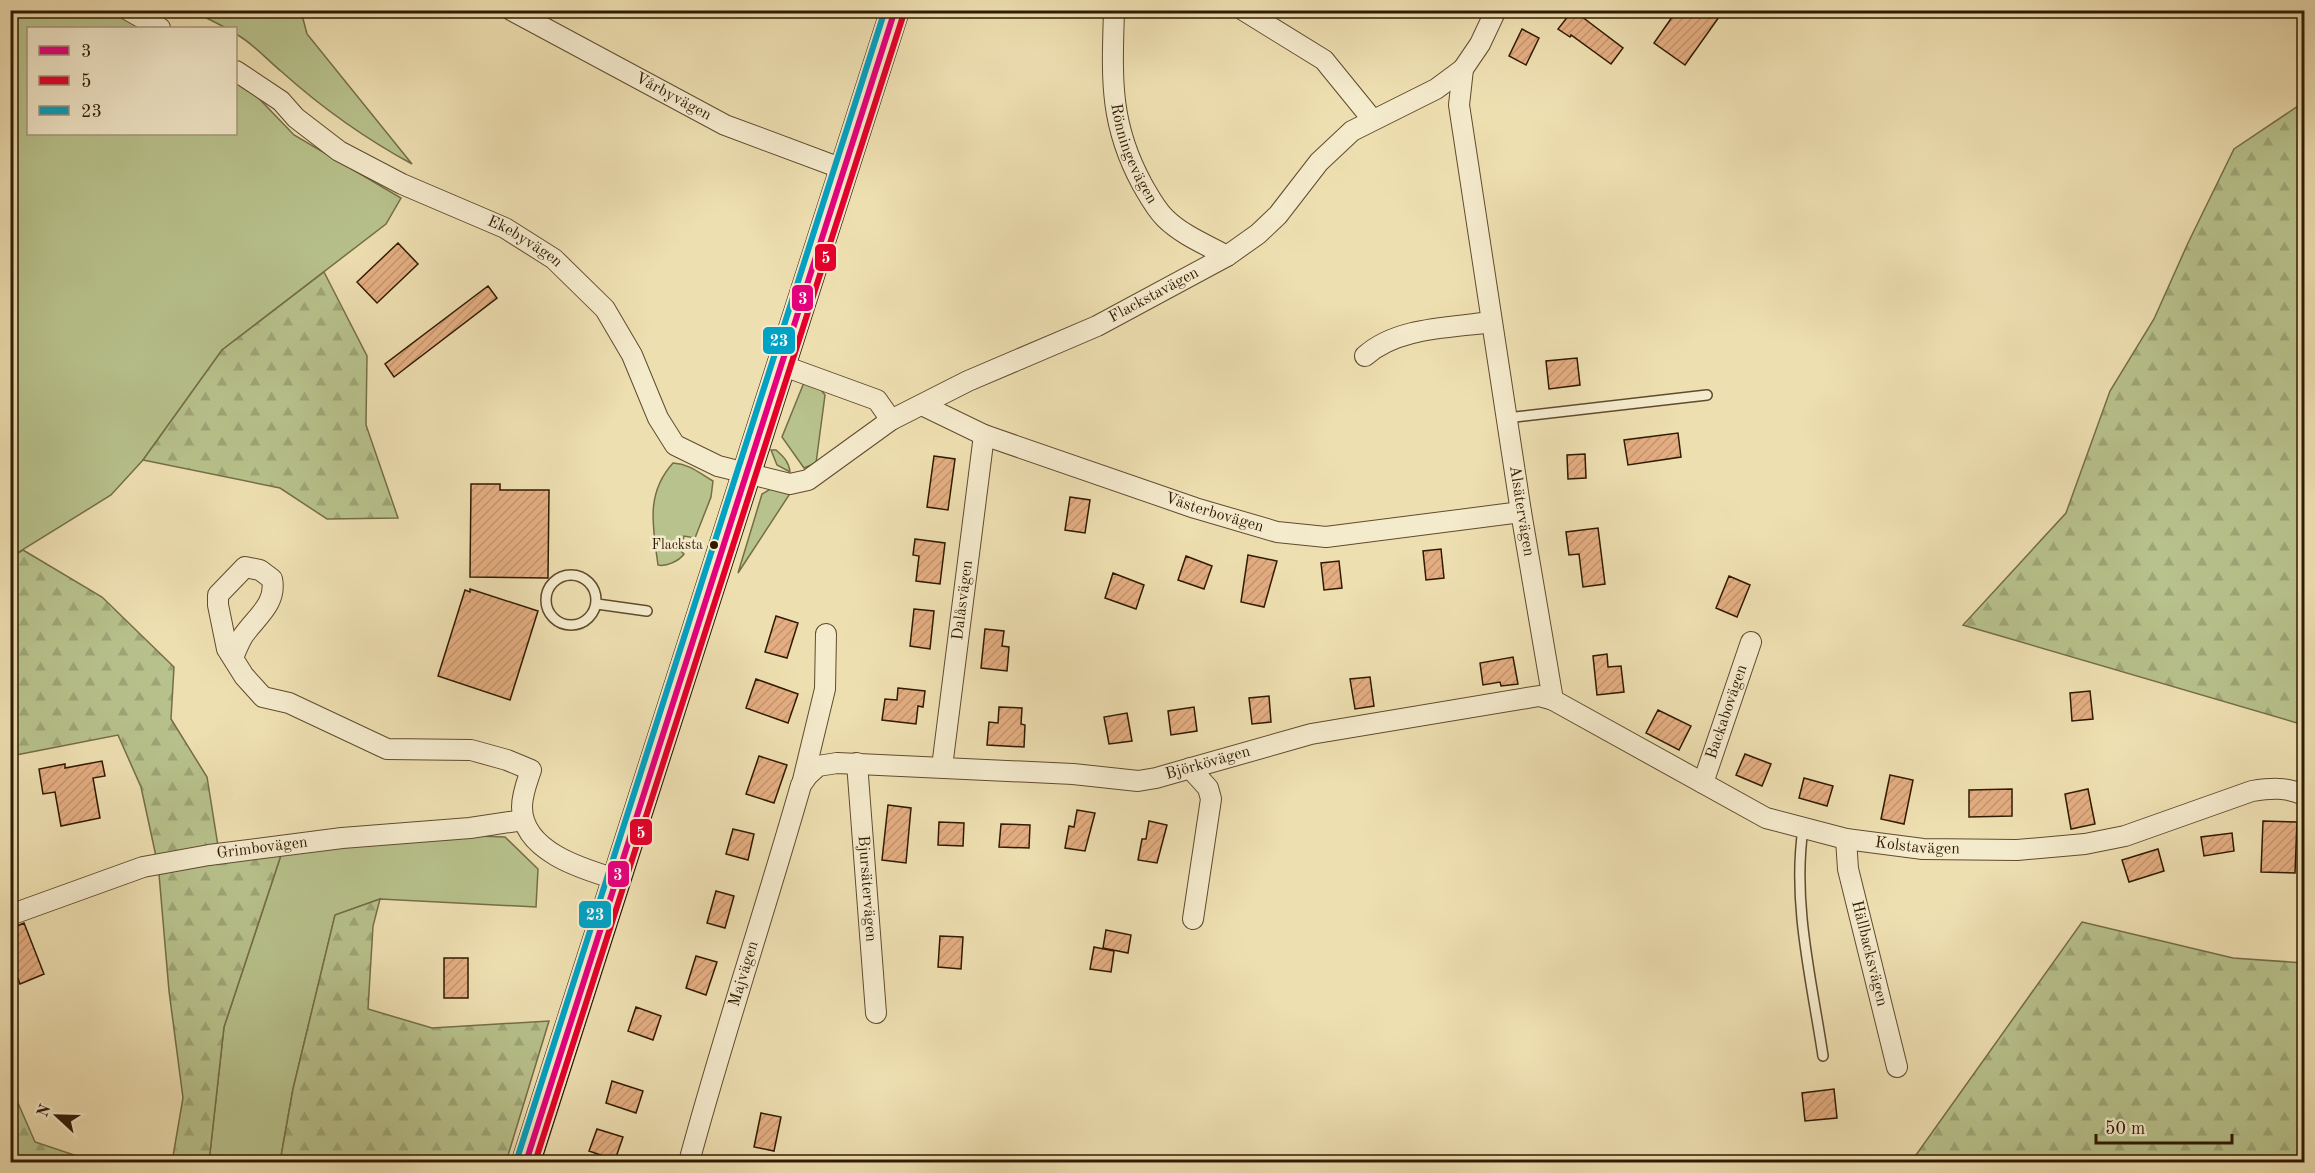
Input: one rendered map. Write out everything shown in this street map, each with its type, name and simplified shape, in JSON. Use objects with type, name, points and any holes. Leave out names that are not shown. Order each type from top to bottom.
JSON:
[{"type":"street","points":[[128,10],[158,27]]},
{"type":"street","name":"Vårbyvägen","points":[[511,10],[724,125],[843,169]]},
{"type":"street","points":[[526,1162],[894,10]]},
{"type":"street","name":"Rönningevägen","points":[[1114,10],[1112,92],[1120,135],[1134,169],[1155,208],[1166,219],[1227,256]]},
{"type":"street","points":[[1243,10],[1324,60],[1372,119]]},
{"type":"street","name":"Flackstavägen","points":[[747,472],[790,484],[808,480],[891,420],[968,381],[1097,327],[1227,256],[1258,234],[1278,214],[1336,143],[1372,119],[1436,89],[1463,69],[1480,44],[1496,10]]},
{"type":"street","name":"Alsätervägen","points":[[1463,69],[1459,105],[1506,418],[1553,699]]},
{"type":"street","name":"Ekebyvägen","points":[[237,73],[281,101],[296,118],[339,151],[402,184],[505,228],[554,259],[605,309],[632,355],[658,418],[675,445],[718,466],[747,472]]},
{"type":"street","points":[[1365,356],[1377,345],[1398,336],[1491,322]]},
{"type":"street","points":[[781,365],[877,400],[891,420]]},
{"type":"street","name":"Västerbovägen","points":[[922,405],[984,435],[1195,508],[1277,532],[1326,537],[1521,512]]},
{"type":"street","name":"Dalåsvägen","points":[[942,767],[984,435]]},
{"type":"street","name":"Majvägen","points":[[689,1162],[712,1077],[749,963],[801,785],[825,689],[826,634]]},
{"type":"street","name":"Backabovägen","points":[[1703,783],[1751,642]]},
{"type":"street","points":[[233,658],[263,697],[289,703],[387,749],[471,750],[507,760],[531,770],[522,805],[523,820],[552,856],[616,879]]},
{"type":"street","name":"Björkövägen","points":[[857,763],[1138,781],[1311,734],[1539,696],[1553,699]]},
{"type":"street","name":"Kolstavägen","points":[[1553,699],[1754,813],[1803,829],[1846,838],[1944,850],[2053,848],[2125,836],[2252,791],[2273,788],[2294,790],[2304,795]]},
{"type":"street","points":[[801,785],[819,766],[857,763]]},
{"type":"street","name":"Bjursätervägen","points":[[857,763],[876,1013]]},
{"type":"street","points":[[1190,768],[1208,788],[1211,799],[1193,919]]},
{"type":"street","name":"Grimbovägen","points":[[10,915],[143,867],[342,838],[470,828],[523,820]]},
{"type":"street","name":"Hällbacksvägen","points":[[1846,838],[1848,869],[1897,1068]]},
{"type":"lane","points":[[1506,418],[1707,395]]},
{"type":"lane","points":[[576,576],[592,587],[597,604],[584,622],[565,625],[550,614],[546,595],[558,579],[576,576]]},
{"type":"lane","points":[[597,604],[646,611]]},
{"type":"lane","points":[[1803,829],[1798,861],[1799,893],[1823,1056]]},
{"type":"green space","points":[[11,11],[111,11],[144,27],[27,27],[27,135],[237,135],[237,80],[245,84],[294,135],[401,198],[386,224],[222,350],[143,460],[111,495],[11,557]]},
{"type":"green space","points":[[193,11],[301,11],[307,34],[412,164],[328,110],[237,35],[237,27],[224,27]]},
{"type":"green space","points":[[2304,102],[2304,725],[1963,625],[2066,513],[2110,391],[2154,319],[2234,149]]},
{"type":"green space","points":[[324,272],[367,356],[366,425],[398,518],[327,519],[280,488],[143,460],[222,350]]},
{"type":"green space","points":[[812,378],[825,395],[816,463],[804,468],[782,437],[805,380]]},
{"type":"green space","points":[[771,450],[776,450],[784,457],[790,472],[777,465]]},
{"type":"green space","points":[[673,463],[689,467],[713,481],[711,497],[695,538],[684,536],[681,551],[684,554],[672,563],[658,565],[653,511],[658,487]]},
{"type":"green space","points":[[772,488],[791,492],[738,573],[762,494]]},
{"type":"green space","points":[[23,550],[102,597],[174,667],[171,719],[207,777],[218,846],[157,861],[141,787],[118,735],[16,755],[11,759],[11,557]]},
{"type":"green space","points":[[452,835],[505,837],[538,869],[536,907],[380,899],[335,915],[293,1089],[280,1162],[209,1162],[224,1027],[283,849]]},
{"type":"green space","points":[[283,849],[224,1027],[209,1162],[172,1162],[183,1098],[169,991],[159,874]]},
{"type":"green space","points":[[380,899],[373,926],[368,1009],[432,1028],[549,1021],[506,1162],[280,1162],[293,1089],[335,915]]},
{"type":"green space","points":[[2082,922],[2233,958],[2304,963],[2304,1162],[1911,1162]]},
{"type":"green space","points":[[11,1087],[35,1142],[95,1162],[11,1162]]},
{"type":"building","points":[[1573,10],[1623,48],[1611,64],[1571,35],[1570,37],[1558,29]]},
{"type":"building","points":[[1677,10],[1724,10],[1685,65],[1654,43]]},
{"type":"building","points":[[1522,29],[1539,38],[1526,65],[1509,56]]},
{"type":"building","points":[[398,243],[418,264],[377,303],[357,282]]},
{"type":"building","points":[[488,286],[497,298],[394,377],[385,364]]},
{"type":"building","points":[[1577,358],[1580,385],[1549,389],[1546,361]]},
{"type":"building","points":[[1678,433],[1681,457],[1628,465],[1624,440]]},
{"type":"building","points":[[1585,454],[1586,478],[1568,479],[1567,455]]},
{"type":"building","points":[[934,456],[955,459],[948,510],[927,507]]},
{"type":"building","points":[[471,484],[500,484],[500,490],[549,490],[548,578],[470,577]]},
{"type":"building","points":[[1070,497],[1090,500],[1085,533],[1065,530]]},
{"type":"building","points":[[1598,528],[1605,584],[1583,587],[1579,554],[1569,555],[1566,532]]},
{"type":"building","points":[[915,539],[945,543],[940,584],[916,581],[919,556],[913,555]]},
{"type":"building","points":[[1441,549],[1444,578],[1426,580],[1423,551]]},
{"type":"building","points":[[1248,555],[1277,561],[1264,607],[1241,602]]},
{"type":"building","points":[[1186,556],[1212,566],[1204,589],[1178,580]]},
{"type":"building","points":[[1339,561],[1342,588],[1324,590],[1321,563]]},
{"type":"building","points":[[1113,573],[1144,585],[1136,609],[1105,598]]},
{"type":"building","points":[[1729,576],[1750,585],[1737,617],[1716,608]]},
{"type":"building","points":[[470,589],[538,611],[510,700],[438,676],[465,590],[470,592]]},
{"type":"building","points":[[914,609],[934,611],[930,649],[910,646]]},
{"type":"building","points":[[776,616],[798,623],[787,658],[765,652]]},
{"type":"building","points":[[985,629],[1004,631],[1002,646],[1009,647],[1007,671],[981,668]]},
{"type":"building","points":[[1607,654],[1608,667],[1621,666],[1624,692],[1597,695],[1593,656]]},
{"type":"building","points":[[1513,657],[1518,684],[1501,686],[1500,682],[1483,685],[1480,663]]},
{"type":"building","points":[[1370,677],[1374,706],[1355,709],[1350,679]]},
{"type":"building","points":[[756,679],[798,694],[788,723],[746,708]]},
{"type":"building","points":[[898,688],[925,691],[923,707],[918,706],[916,724],[882,720],[885,699],[897,700]]},
{"type":"building","points":[[2090,691],[2093,719],[2072,721],[2070,693]]},
{"type":"building","points":[[1269,696],[1271,722],[1252,724],[1249,698]]},
{"type":"building","points":[[999,707],[1022,708],[1021,724],[1025,725],[1024,747],[987,745],[989,722],[998,723]]},
{"type":"building","points":[[1194,707],[1197,731],[1171,735],[1168,711]]},
{"type":"building","points":[[1658,710],[1691,726],[1679,750],[1646,733]]},
{"type":"building","points":[[1127,713],[1132,741],[1109,744],[1104,717]]},
{"type":"building","points":[[1745,754],[1771,764],[1762,786],[1736,775]]},
{"type":"building","points":[[759,756],[787,765],[774,803],[746,794]]},
{"type":"building","points":[[102,761],[105,776],[93,778],[100,818],[61,826],[55,792],[43,794],[39,769],[65,764],[65,768]]},
{"type":"building","points":[[1890,775],[1913,780],[1904,824],[1881,819]]},
{"type":"building","points":[[1804,778],[1833,786],[1827,806],[1799,798]]},
{"type":"building","points":[[2012,789],[2012,816],[1969,817],[1969,790]]},
{"type":"building","points":[[2088,789],[2095,824],[2071,829],[2065,794]]},
{"type":"building","points":[[888,805],[911,808],[906,863],[882,860]]},
{"type":"building","points":[[1077,810],[1095,813],[1085,851],[1065,848],[1069,826],[1074,827]]},
{"type":"building","points":[[1149,821],[1167,825],[1157,863],[1138,860],[1142,839],[1146,839]]},
{"type":"building","points":[[2263,821],[2297,822],[2295,873],[2261,872]]},
{"type":"building","points":[[939,822],[964,823],[963,846],[938,845]]},
{"type":"building","points":[[1001,824],[1030,825],[1029,848],[999,847]]},
{"type":"building","points":[[733,829],[754,834],[748,860],[726,854]]},
{"type":"building","points":[[2232,833],[2234,851],[2204,856],[2201,837]]},
{"type":"building","points":[[2158,849],[2164,871],[2129,882],[2122,860]]},
{"type":"building","points":[[716,891],[734,896],[725,928],[707,923]]},
{"type":"building","points":[[24,923],[44,974],[20,984],[10,959],[10,929]]},
{"type":"building","points":[[1106,930],[1131,935],[1128,953],[1103,948]]},
{"type":"building","points":[[940,936],[963,937],[961,969],[938,967]]},
{"type":"building","points":[[1094,947],[1114,951],[1111,972],[1090,969]]},
{"type":"building","points":[[696,956],[717,962],[706,995],[686,988]]},
{"type":"building","points":[[444,958],[468,958],[468,998],[444,998]]},
{"type":"building","points":[[636,1007],[661,1016],[653,1040],[628,1031]]},
{"type":"building","points":[[612,1081],[643,1091],[636,1113],[606,1103]]},
{"type":"building","points":[[1834,1089],[1837,1118],[1805,1121],[1802,1093]]},
{"type":"building","points":[[761,1113],[781,1117],[774,1151],[754,1147]]},
{"type":"building","points":[[597,1129],[623,1137],[615,1160],[589,1151]]},
{"type":"transit line","name":"23","points":[[517,1159],[885,10]]},
{"type":"transit line","name":"3","points":[[526,1162],[895,10]]},
{"type":"transit line","name":"5","points":[[535,1162],[904,13]]},
{"type":"place","name":"Flacksta","points":[[714,545]]}]
